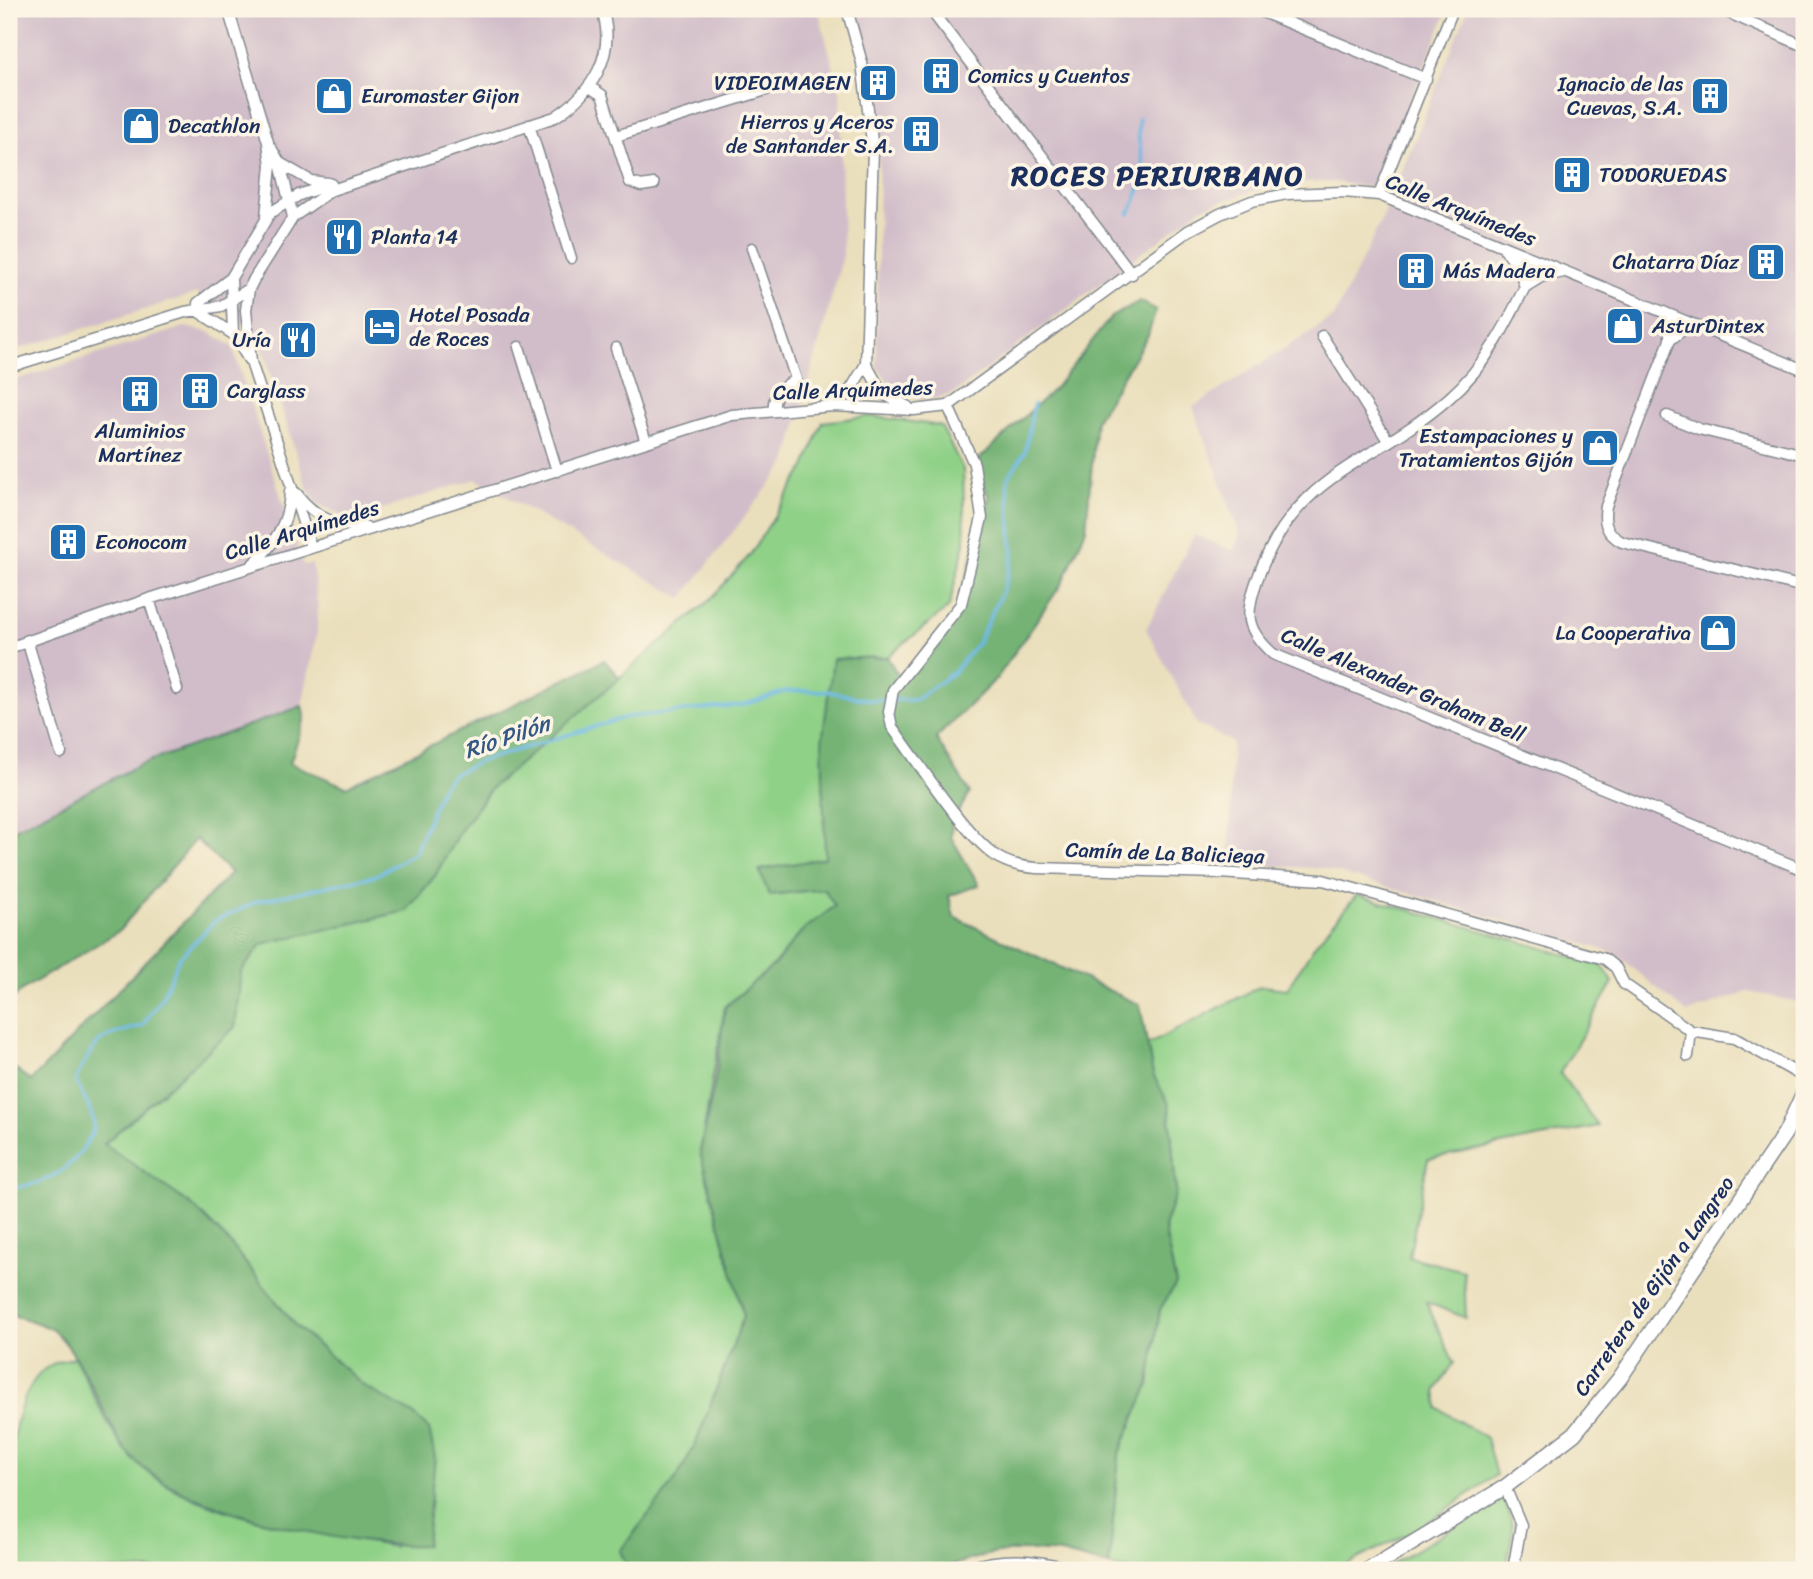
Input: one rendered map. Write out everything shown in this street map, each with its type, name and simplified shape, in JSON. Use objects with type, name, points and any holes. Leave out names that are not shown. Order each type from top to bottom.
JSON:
[{"type":"street","points":[[228,9],[275,164],[290,200],[293,217]]},
{"type":"street","points":[[9,367],[193,308],[230,301],[248,289],[293,217],[344,184],[555,117],[576,104],[591,88],[601,65],[605,41],[606,19],[602,9]]},
{"type":"street","points":[[833,406],[851,389],[866,364],[873,149],[862,63],[847,9]]},
{"type":"street","points":[[930,9],[1132,274]]},
{"type":"street","points":[[1255,9],[1426,79]]},
{"type":"street","points":[[1379,195],[1453,9]]},
{"type":"street","points":[[1720,9],[1804,46]]},
{"type":"street","points":[[591,88],[603,95],[630,182],[641,186],[654,184]]},
{"type":"street","points":[[616,136],[766,90]]},
{"type":"street","points":[[529,125],[571,258]]},
{"type":"street","points":[[275,164],[311,181],[344,184]]},
{"type":"street","points":[[266,219],[275,164]]},
{"type":"street","points":[[193,308],[231,278],[266,219],[290,200],[331,184]]},
{"type":"street","name":"Calle Arquímedes","points":[[9,648],[149,598],[732,415],[833,406],[914,410],[948,406],[1188,231],[1252,201],[1287,194],[1329,192],[1379,195],[1804,370]]},
{"type":"street","points":[[290,200],[305,208]]},
{"type":"street","points":[[1501,246],[1518,266],[1525,287],[1541,278],[1564,272]]},
{"type":"street","points":[[752,248],[796,379],[779,390],[773,401],[774,411]]},
{"type":"street","name":"Calle Alexander Graham Bell","points":[[1537,262],[1493,349],[1479,368],[1448,399],[1316,487],[1291,513],[1263,562],[1250,602],[1248,621],[1260,642],[1273,654],[1804,870]]},
{"type":"street","points":[[231,278],[233,334]]},
{"type":"street","points":[[248,289],[251,362],[311,547]]},
{"type":"street","points":[[230,301],[239,308],[249,343]]},
{"type":"street","points":[[193,308],[233,334],[251,362]]},
{"type":"street","points":[[1664,312],[1670,329],[1670,340],[1606,506],[1604,520],[1610,535],[1622,542],[1804,587]]},
{"type":"street","points":[[1670,340],[1685,328],[1696,325]]},
{"type":"street","points":[[1322,336],[1387,439]]},
{"type":"street","points":[[519,347],[557,471]]},
{"type":"street","points":[[616,348],[646,442]]},
{"type":"street","points":[[866,364],[882,393],[914,410]]},
{"type":"street","name":"Camín de La Baliciega","points":[[948,406],[974,464],[982,517],[961,604],[893,690],[889,712],[892,727],[948,802],[987,848],[1009,863],[1036,868],[1219,873],[1323,880],[1592,953],[1616,968],[1624,984],[1691,1031],[1734,1038],[1804,1077]]},
{"type":"street","points":[[1667,416],[1699,429],[1804,456]]},
{"type":"street","points":[[290,485],[308,509],[320,517],[351,527],[377,527]]},
{"type":"street","points":[[250,567],[271,547],[285,525],[290,485]]},
{"type":"street","points":[[149,598],[177,689]]},
{"type":"street","points":[[27,640],[61,753]]},
{"type":"street","points":[[1688,1056],[1691,1031]]},
{"type":"street","name":"Carretera de Gijón a Langreo","points":[[1368,1570],[1505,1487],[1574,1434],[1620,1378],[1785,1133],[1804,1092]]},
{"type":"street","points":[[1785,1133],[1804,1114]]},
{"type":"street","points":[[1505,1487],[1521,1525],[1513,1570]]},
{"type":"street","points":[[969,1570],[981,1566],[1032,1561],[1069,1570]]},
{"type":"shaded area","points":[[9,9],[818,9],[840,92],[843,255],[787,462],[682,598],[476,479],[352,519],[317,504],[307,488],[257,332],[197,293],[9,352]]},
{"type":"shaded area","points":[[857,9],[1448,9],[1374,188],[1335,182],[1283,182],[1203,207],[953,394],[929,400],[898,394],[877,367],[879,147],[870,66]]},
{"type":"shaded area","points":[[1468,9],[1804,9],[1804,1003],[1748,992],[1687,1013],[1615,953],[1322,868],[1229,864],[1232,742],[1197,724],[1146,629],[1194,535],[1233,550],[1240,535],[1193,407],[1334,317],[1384,215]]},
{"type":"shaded area","points":[[184,327],[209,332],[232,346],[303,565],[312,564],[318,608],[317,632],[302,706],[139,765],[9,832],[9,382]]},
{"type":"green space","points":[[1140,301],[1156,310],[1148,335],[1096,420],[1086,529],[1063,582],[997,678],[936,738],[970,793],[952,822],[951,837],[979,885],[949,896],[954,917],[1140,1005],[1153,1075],[1169,1104],[1176,1192],[1164,1227],[1176,1284],[1160,1309],[1149,1385],[1119,1453],[1109,1566],[1061,1553],[1023,1550],[990,1554],[936,1570],[629,1570],[620,1551],[677,1478],[696,1443],[744,1316],[700,1152],[716,1076],[725,1007],[774,965],[801,932],[835,906],[824,889],[769,895],[759,870],[825,858],[822,742],[833,659],[887,657],[900,678],[956,613],[989,497],[974,464],[1055,388],[1111,317]]},
{"type":"green space","points":[[870,416],[941,426],[963,469],[965,543],[949,607],[887,657],[833,659],[826,859],[769,895],[824,889],[835,906],[801,932],[774,965],[725,1007],[700,1152],[744,1316],[696,1443],[677,1478],[620,1551],[629,1570],[9,1570],[11,1460],[22,1404],[33,1382],[49,1366],[74,1357],[126,1451],[150,1474],[180,1492],[214,1507],[251,1518],[394,1547],[431,1488],[435,1457],[413,1414],[365,1387],[295,1325],[228,1241],[104,1144],[235,1027],[241,972],[262,944],[306,932],[435,876],[458,834],[493,786],[710,600],[750,555],[805,467],[823,422]]},
{"type":"green space","points":[[604,660],[620,678],[490,789],[458,834],[435,876],[406,911],[262,944],[241,972],[235,1027],[104,1144],[193,1206],[228,1241],[295,1325],[365,1387],[413,1414],[429,1429],[435,1457],[426,1545],[394,1545],[311,1532],[220,1507],[180,1490],[147,1471],[125,1449],[80,1365],[59,1336],[49,1328],[9,1314],[9,1064],[31,1081],[231,873],[196,839],[119,931],[22,990],[9,1003],[9,832],[139,765],[302,706],[305,718],[290,763],[346,787]]},
{"type":"green space","points":[[1357,895],[1602,965],[1613,982],[1560,1073],[1598,1126],[1428,1159],[1409,1257],[1464,1271],[1466,1318],[1426,1302],[1454,1363],[1436,1390],[1438,1408],[1486,1438],[1496,1475],[1418,1529],[1335,1570],[1127,1570],[1109,1566],[1119,1453],[1149,1385],[1160,1309],[1176,1284],[1164,1227],[1176,1192],[1169,1105],[1153,1075],[1147,1045],[1261,986],[1287,989],[1317,942]]},
{"type":"green space","points":[[1503,1497],[1512,1525],[1505,1570],[1383,1570]]},
{"type":"waterway","name":"Río Pilón","points":[[1129,214],[1143,176],[1139,119]]},
{"type":"waterway","name":"Río Pilón","points":[[9,1188],[21,1187],[53,1176],[78,1155],[94,1128],[91,1114],[75,1080],[88,1056],[107,1037],[142,1026],[162,998],[179,958],[215,921],[258,901],[375,876],[415,853],[441,788],[452,775],[481,761],[627,717],[743,705],[787,691],[826,691],[870,700],[915,700],[954,672],[978,642],[1003,590],[1013,554],[1007,479],[1025,452],[1034,404]]},
{"type":"place","name":"Comics y Cuentos","points":[[941,76]]},
{"type":"place","name":"VIDEOIMAGEN","points":[[878,83]]},
{"type":"place","name":"Euromaster Gijon","points":[[334,96]]},
{"type":"place","name":"Ignacio de las Cuevas, S.A.","points":[[1710,96]]},
{"type":"place","name":"Decathlon","points":[[141,126]]},
{"type":"place","name":"Hierros y Aceros de Santander S.A.","points":[[921,134]]},
{"type":"place","name":"TODORUEDAS","points":[[1572,175]]},
{"type":"place","name":"Planta 14","points":[[344,237]]},
{"type":"place","name":"Chatarra Díaz","points":[[1766,262]]},
{"type":"place","name":"Más Madera","points":[[1416,271]]},
{"type":"place","name":"AsturDintex","points":[[1625,326]]},
{"type":"place","name":"Hotel Posada de Roces","points":[[382,327]]},
{"type":"place","name":"Uría","points":[[298,340]]},
{"type":"place","name":"Carglass","points":[[200,391]]},
{"type":"place","name":"Aluminios Martínez","points":[[140,394]]},
{"type":"place","name":"Estampaciones y Tratamientos Gijón","points":[[1600,448]]},
{"type":"place","name":"Econocom","points":[[68,542]]},
{"type":"place","name":"La Cooperativa","points":[[1718,633]]},
{"type":"district","name":"ROCES PERIURBANO","points":[[1158,175]]}]
